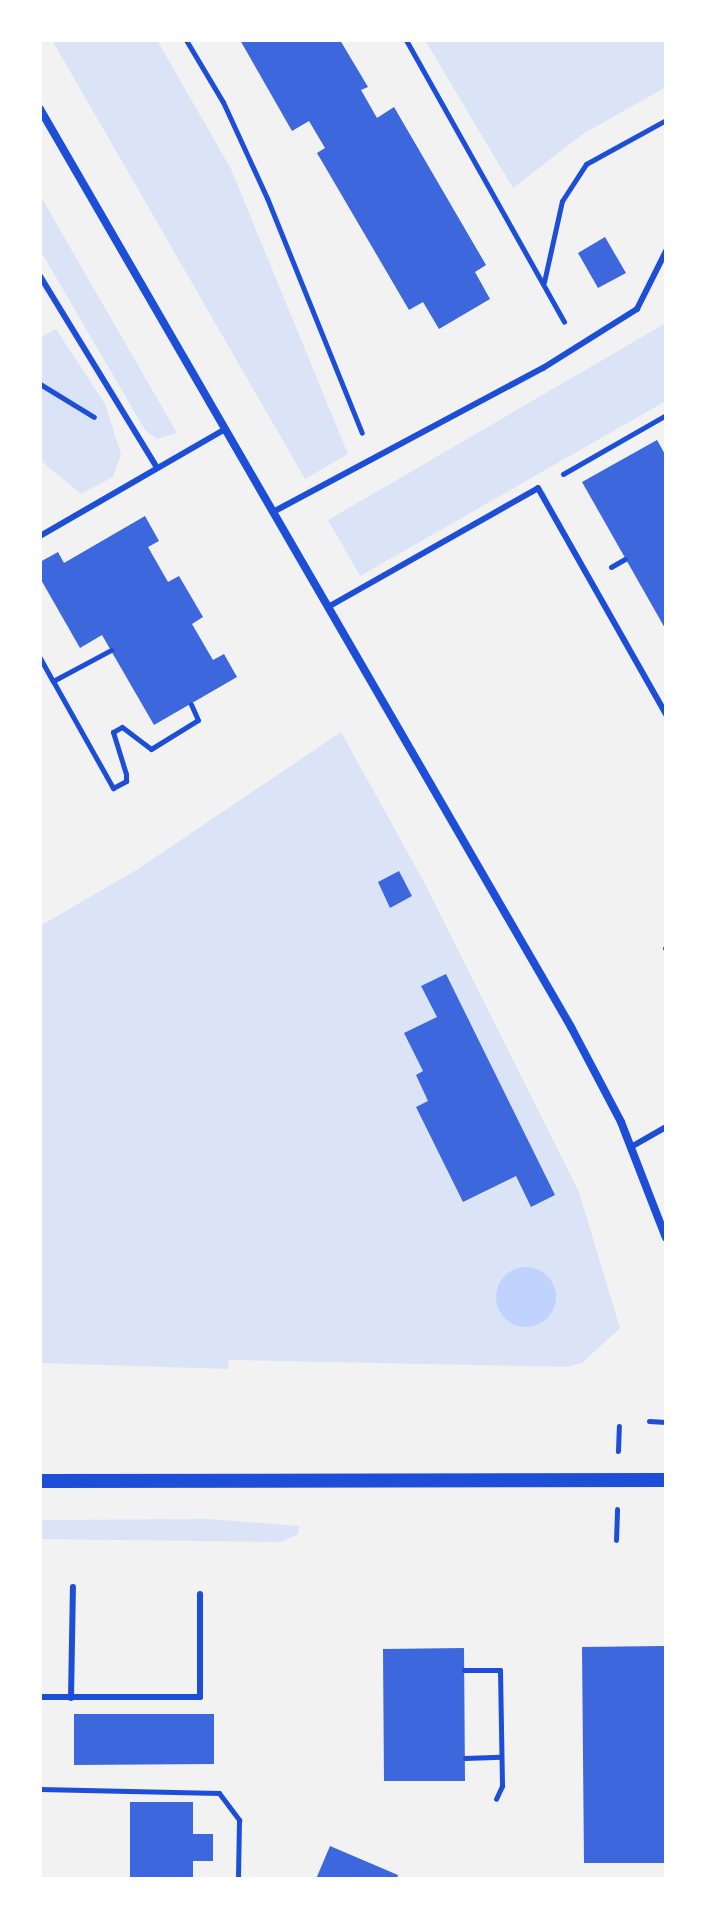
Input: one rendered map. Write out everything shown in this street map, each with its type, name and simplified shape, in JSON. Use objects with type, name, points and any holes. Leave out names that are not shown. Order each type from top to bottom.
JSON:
[{"type":"street","points":[[40,109],[571,1027],[631,1147],[665,1231]]},
{"type":"street","points":[[40,1481],[666,1480]]},
{"type":"lane","points":[[273,512],[578,347],[637,309],[666,251]]},
{"type":"lane","points":[[40,276],[157,468]]},
{"type":"lane","points":[[40,536],[225,429]]},
{"type":"lane","points":[[328,607],[538,488],[666,714]]},
{"type":"lane","points":[[631,1147],[666,1127]]},
{"type":"lane","points":[[71,1698],[73,1587]]},
{"type":"lane","points":[[40,1697],[200,1697],[200,1594]]},
{"type":"path","points":[[186,40],[223,102],[267,198],[372,460]]},
{"type":"path","points":[[406,40],[578,347]]},
{"type":"path","points":[[544,285],[562,201],[586,164],[666,120]]},
{"type":"path","points":[[538,488],[666,415]]},
{"type":"path","points":[[53,681],[111,650]]},
{"type":"path","points":[[40,658],[113,788],[126,781],[113,732],[117,727],[151,749],[198,720],[191,704]]},
{"type":"path","points":[[649,1421],[666,1422]]},
{"type":"path","points":[[464,1670],[500,1670],[502,1786],[496,1799]]},
{"type":"path","points":[[465,1758],[501,1757]]},
{"type":"path","points":[[40,1789],[219,1793],[239,1820],[238,1879]]},
{"type":"shaded area","points":[[52,40],[157,40],[231,169],[348,454],[305,479]]},
{"type":"shaded area","points":[[425,40],[666,40],[666,87],[583,134],[513,188]]},
{"type":"shaded area","points":[[40,195],[177,433],[157,439],[145,430],[40,250]]},
{"type":"shaded area","points":[[666,323],[666,401],[360,576],[328,520]]},
{"type":"shaded area","points":[[56,329],[105,404],[121,454],[113,477],[81,494],[40,460],[40,338]]},
{"type":"shaded area","points":[[341,732],[424,882],[579,1192],[620,1328],[582,1363],[566,1367],[229,1360],[228,1369],[40,1363],[40,926],[138,869]]},
{"type":"shaded area","points":[[208,1519],[299,1526],[298,1534],[281,1542],[40,1539],[40,1520]]},
{"type":"water","points":[[526,1267],[537,1269],[547,1276],[554,1286],[554,1308],[547,1318],[537,1325],[526,1327],[515,1325],[505,1318],[498,1308],[496,1297],[498,1286],[505,1276],[515,1269]]},
{"type":"building","points":[[240,40],[340,40],[368,87],[361,90],[377,118],[394,107],[486,265],[475,272],[490,299],[439,329],[423,302],[409,310],[317,153],[325,148],[309,121],[292,131]]},
{"type":"building","points":[[605,237],[626,273],[598,288],[578,253]]},
{"type":"building","points":[[657,440],[666,456],[666,630],[582,482]]},
{"type":"building","points":[[145,516],[159,541],[148,547],[168,582],[179,576],[203,617],[192,624],[213,660],[224,654],[237,677],[154,725],[102,635],[80,648],[40,578],[40,562],[58,552],[64,563]]},
{"type":"building","points":[[399,871],[412,896],[390,908],[378,882]]},
{"type":"building","points":[[446,974],[555,1195],[531,1207],[516,1176],[463,1202],[416,1107],[428,1101],[416,1075],[423,1071],[404,1033],[437,1017],[421,986]]},
{"type":"building","points":[[664,1646],[666,1863],[584,1863],[582,1647]]},
{"type":"building","points":[[464,1648],[465,1781],[384,1781],[383,1649]]},
{"type":"building","points":[[74,1714],[214,1714],[214,1764],[74,1765]]},
{"type":"building","points":[[130,1802],[193,1802],[193,1834],[213,1834],[213,1861],[193,1861],[193,1879],[130,1879]]},
{"type":"building","points":[[330,1846],[398,1875],[397,1879],[316,1879]]}]
